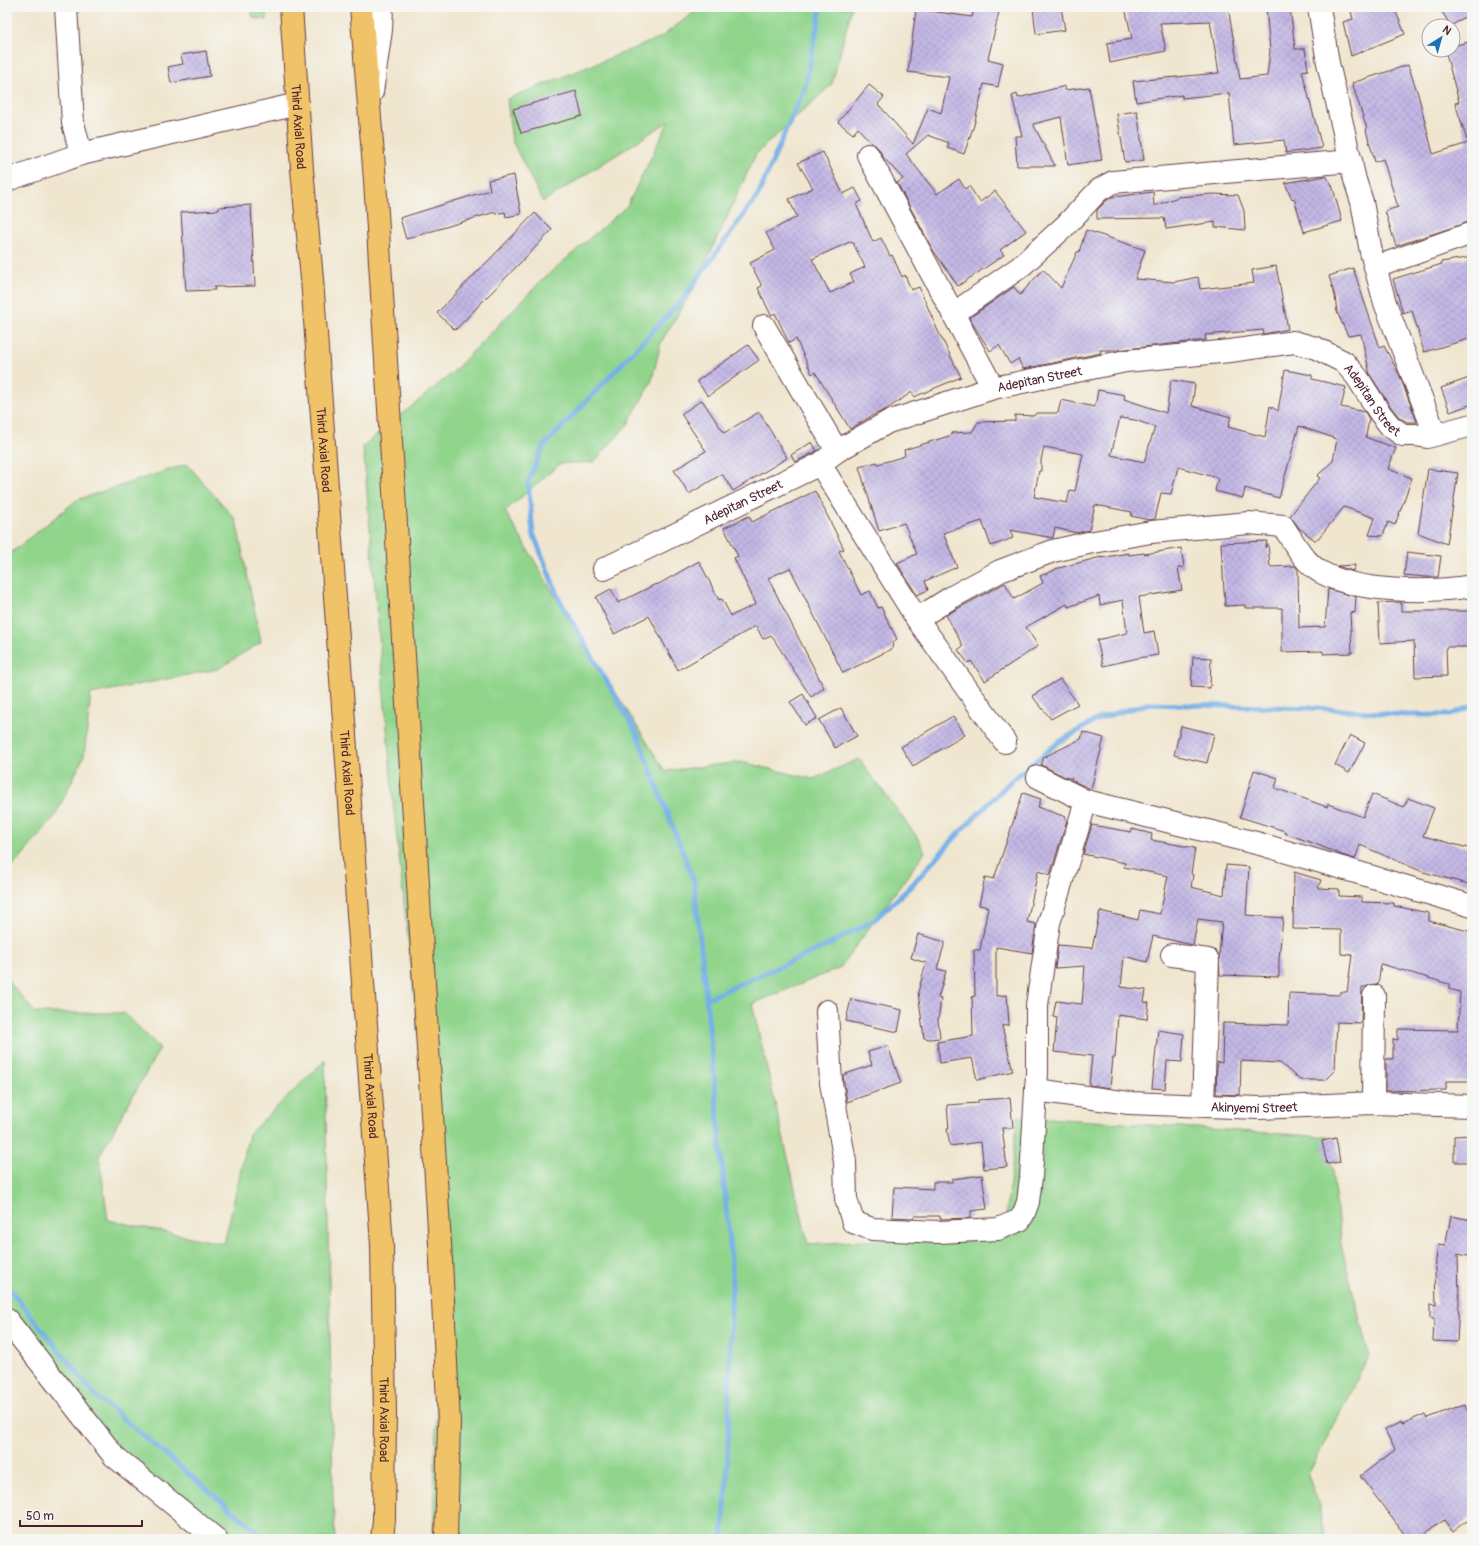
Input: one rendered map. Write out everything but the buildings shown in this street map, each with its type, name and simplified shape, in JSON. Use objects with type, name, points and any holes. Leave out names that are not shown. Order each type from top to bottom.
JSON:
[{"type":"highway","name":"Third Axial Road","points":[[291,7],[382,1245],[385,1412],[384,1520],[382,1539]]},
{"type":"highway","points":[[361,7],[375,180],[441,1262],[449,1423],[446,1539]]},
{"type":"street","points":[[66,7],[74,123],[81,154]]},
{"type":"street","points":[[369,111],[381,30],[382,7]]},
{"type":"street","points":[[1319,7],[1328,63],[1355,180],[1362,202],[1371,252],[1385,303],[1435,434]]},
{"type":"street","points":[[7,180],[81,154],[298,104]]},
{"type":"street","points":[[868,156],[993,388]]},
{"type":"street","points":[[953,314],[1020,267],[1064,228],[1099,190],[1113,182],[1351,161]]},
{"type":"street","points":[[1376,267],[1472,234]]},
{"type":"street","points":[[764,326],[828,458],[917,619],[1005,742]]},
{"type":"street","name":"Adepitan Street","points":[[604,569],[828,458],[888,422],[993,388],[1126,361],[1230,351],[1294,342],[1316,348],[1344,362],[1358,378],[1390,427],[1403,436],[1415,435],[1427,437],[1472,425]]},
{"type":"street","points":[[917,619],[952,597],[1000,571],[1053,552],[1088,543],[1151,532],[1249,523],[1282,526],[1306,560],[1319,570],[1337,579],[1365,586],[1428,590],[1453,589],[1472,586]]},
{"type":"street","points":[[1038,776],[1086,801],[1260,844],[1472,906]]},
{"type":"street","points":[[827,1011],[831,1083],[845,1162],[846,1199],[853,1222],[872,1229],[939,1232],[998,1229],[1020,1220],[1028,1202],[1032,1177],[1036,1090],[1037,1005],[1049,923],[1086,801]]},
{"type":"street","points":[[1172,955],[1208,960],[1203,1105]]},
{"type":"street","points":[[1373,1103],[1374,996]]},
{"type":"street","name":"Akinyemi Street","points":[[1036,1090],[1129,1103],[1259,1108],[1373,1103],[1472,1106]]},
{"type":"street","points":[[7,1320],[114,1456],[216,1539]]},
{"type":"green space","points":[[251,7],[266,7],[267,20],[253,18]]},
{"type":"green space","points":[[701,7],[852,7],[832,84],[756,154],[693,290],[661,342],[652,380],[628,424],[594,462],[560,464],[505,511],[551,589],[665,771],[741,762],[813,779],[859,759],[917,837],[925,852],[840,968],[752,1004],[808,1244],[1004,1233],[1018,1116],[1328,1137],[1341,1245],[1369,1356],[1308,1475],[1319,1505],[1324,1539],[433,1539],[441,1238],[394,811],[363,446],[450,375],[543,279],[627,206],[669,121],[543,202],[512,141],[507,99],[660,38]]},
{"type":"green space","points":[[187,464],[236,520],[261,642],[218,669],[91,694],[84,756],[55,816],[7,874],[7,556],[77,500]]},
{"type":"green space","points":[[7,979],[35,1013],[124,1013],[160,1048],[99,1156],[108,1220],[224,1244],[249,1134],[325,1060],[335,1539],[221,1539],[122,1459],[7,1314]]},
{"type":"waterway","points":[[722,1539],[727,1484],[732,1272],[694,881],[636,732],[559,599],[533,533],[528,482],[543,447],[682,300],[758,195],[806,84],[821,7]]},
{"type":"waterway","points":[[706,999],[824,947],[874,920],[909,888],[960,832],[1011,781],[1059,742],[1100,718],[1147,704],[1317,708],[1405,715],[1450,715],[1472,706]]},
{"type":"waterway","points":[[7,1286],[96,1396],[266,1539]]}]
